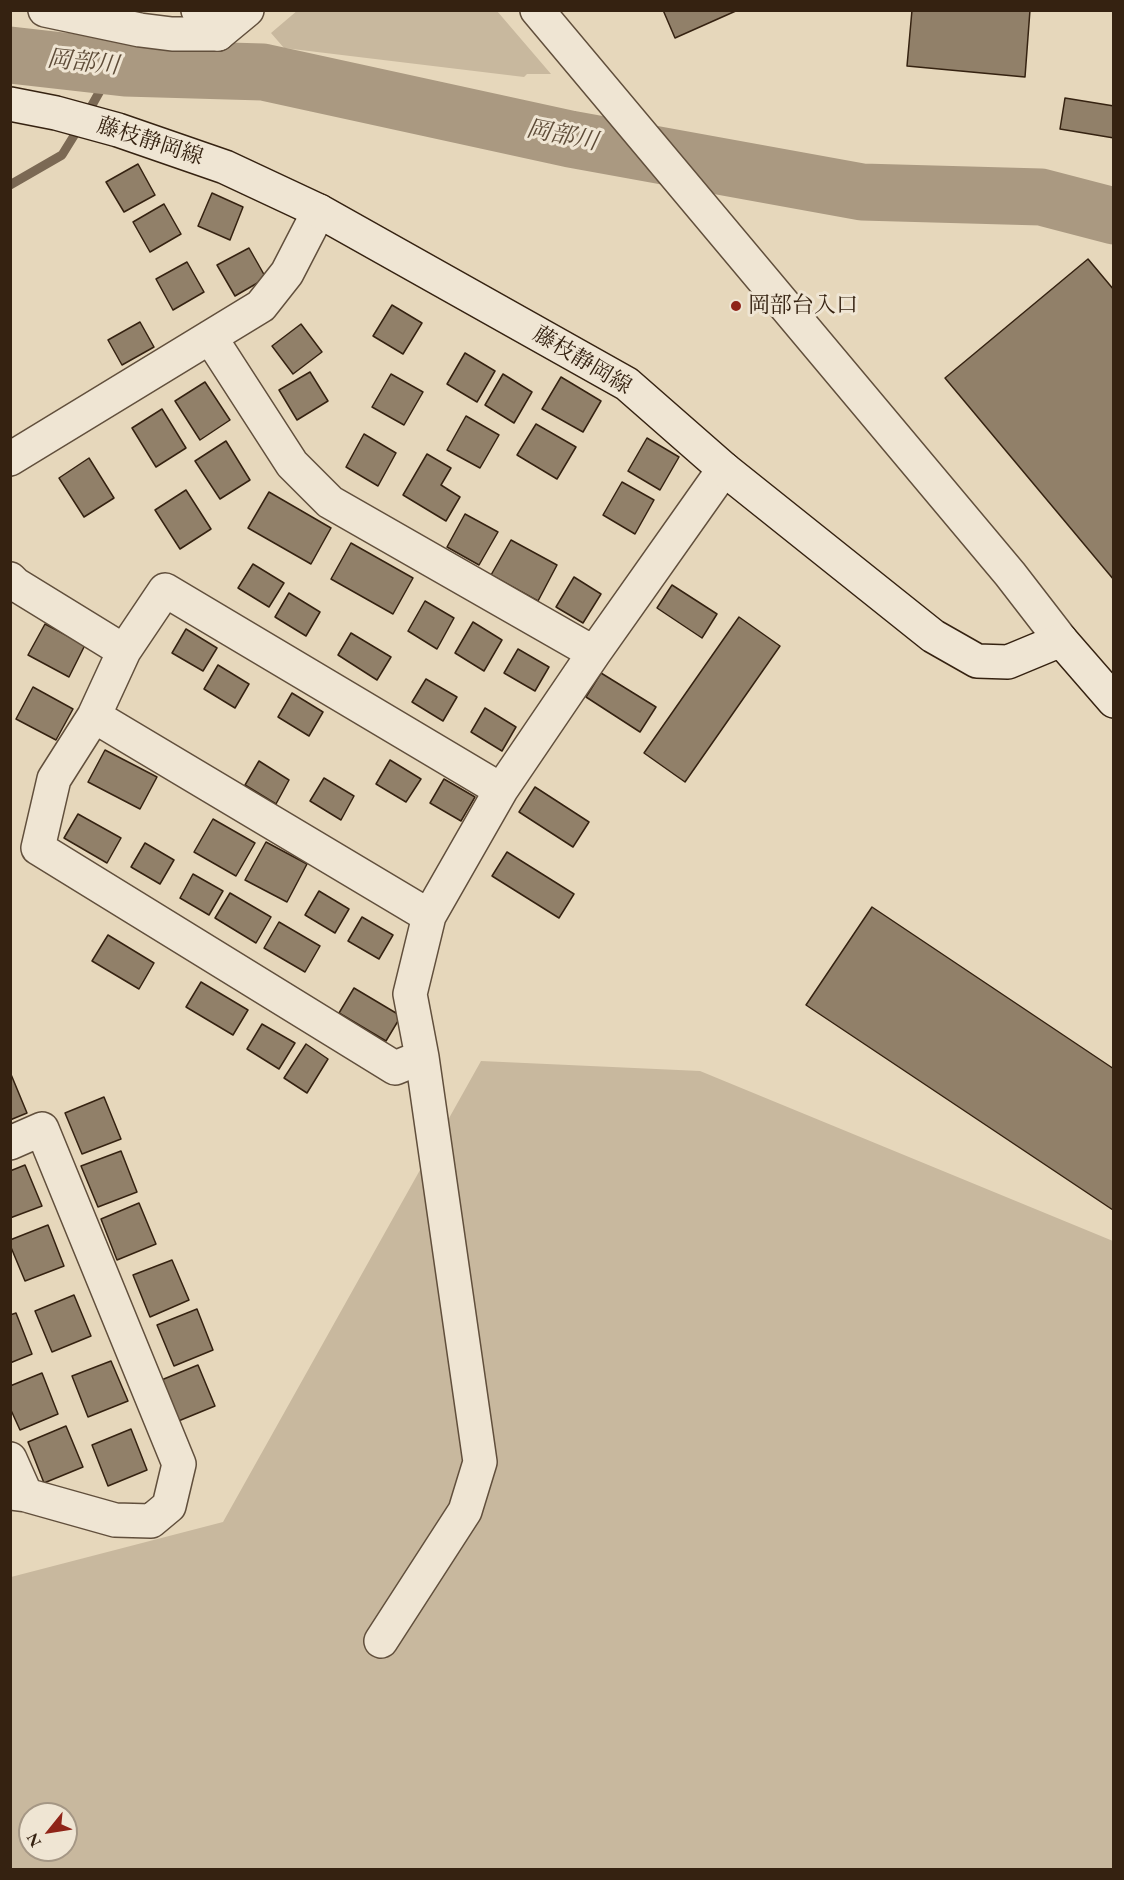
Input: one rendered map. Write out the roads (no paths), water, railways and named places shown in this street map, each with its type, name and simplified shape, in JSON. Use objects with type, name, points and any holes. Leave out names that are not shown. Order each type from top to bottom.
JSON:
[{"type":"street","points":[[45,10],[140,30],[172,34],[247,10]]},
{"type":"street","points":[[537,10],[1010,574],[1061,640],[1113,701]]},
{"type":"street","name":"藤枝静岡線","points":[[10,104],[56,112],[118,130],[225,167],[319,211],[627,384],[724,469],[933,636],[977,662],[1008,662],[1061,640]]},
{"type":"street","points":[[10,459],[261,306],[287,273],[319,211]]},
{"type":"street","points":[[210,337],[292,464],[330,502],[594,653]]},
{"type":"street","points":[[381,1641],[465,1511],[480,1462],[422,1057],[410,993],[429,916],[501,790],[724,469]]},
{"type":"street","points":[[10,579],[124,651]]},
{"type":"street","points":[[422,1057],[394,1068],[38,848],[54,779],[94,716],[124,651],[165,590],[501,790]]},
{"type":"street","points":[[94,716],[429,916]]},
{"type":"street","points":[[10,1143],[42,1129],[180,1464],[169,1506],[151,1521],[115,1520],[18,1494],[10,1459]]},
{"type":"waterway","name":"岡部川","points":[[10,55],[125,68],[263,72],[570,139],[862,192],[1041,197],[1114,216]]},
{"type":"waterway","points":[[87,114],[105,82],[125,68]]},
{"type":"waterway","points":[[10,185],[62,155],[80,126]]},
{"type":"place","name":"岡部台入口","points":[[736,306]]}]
